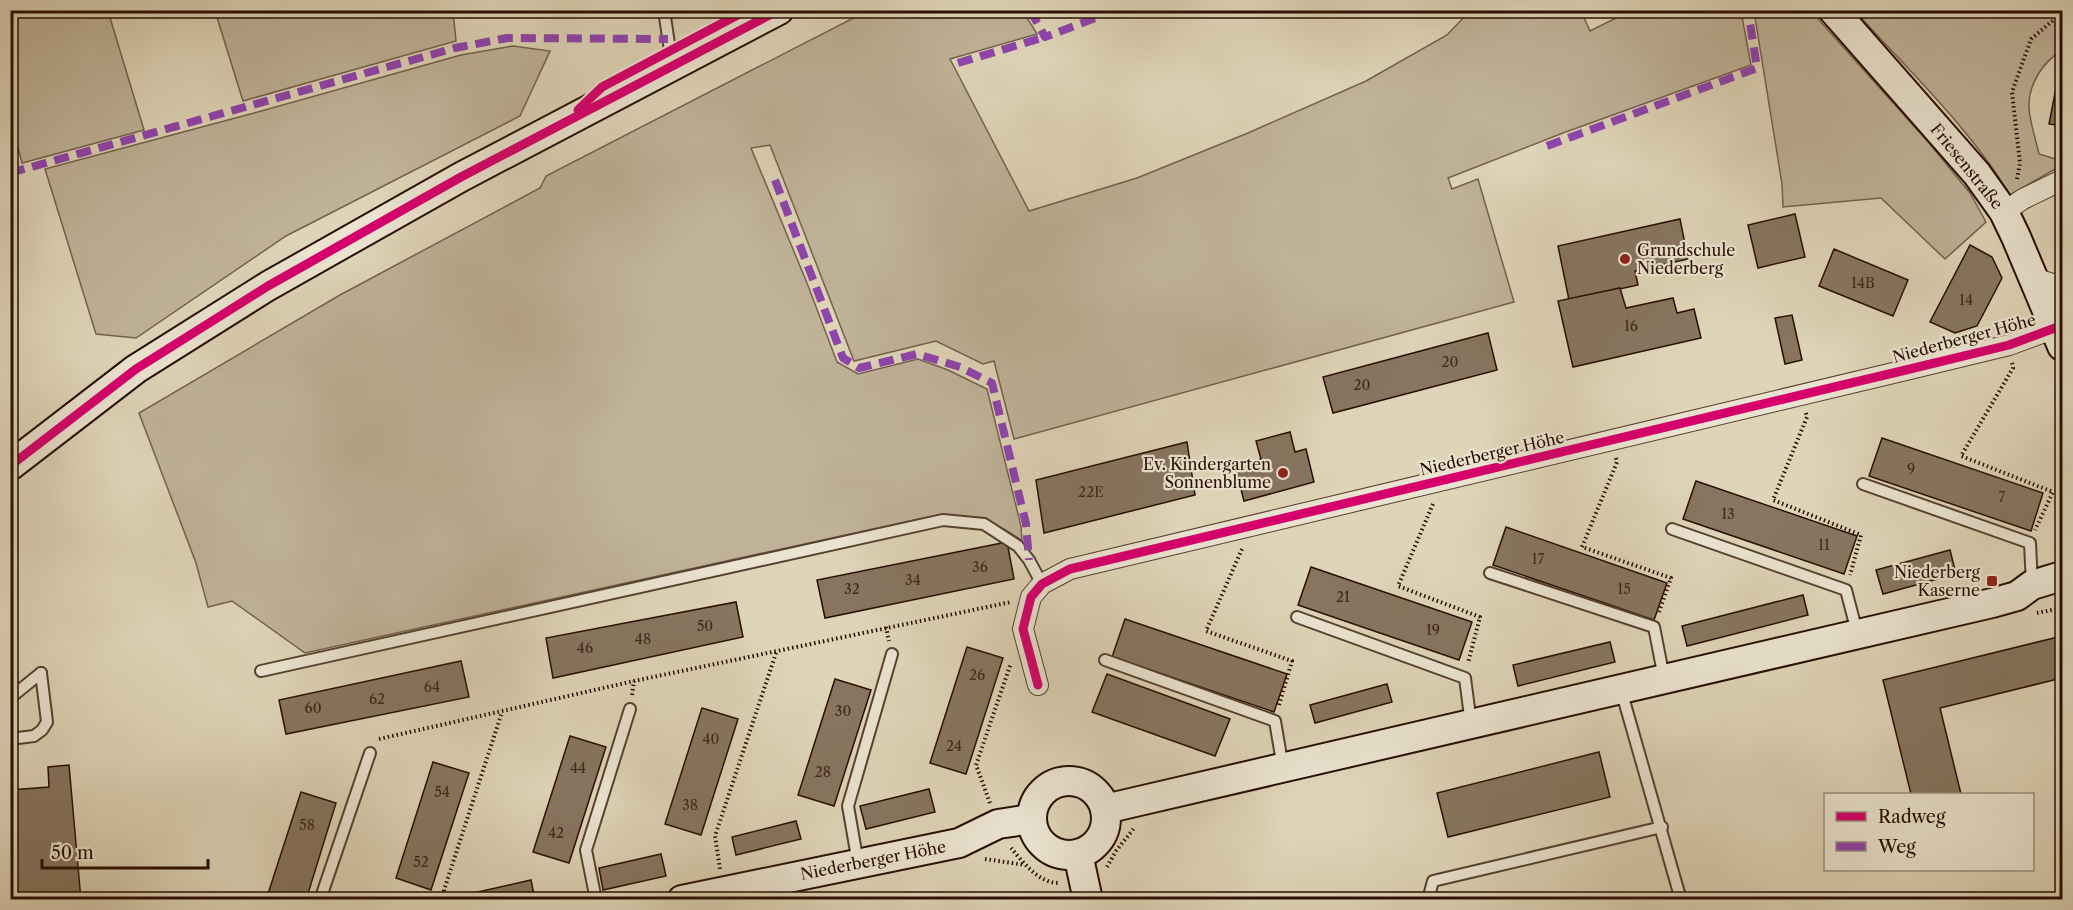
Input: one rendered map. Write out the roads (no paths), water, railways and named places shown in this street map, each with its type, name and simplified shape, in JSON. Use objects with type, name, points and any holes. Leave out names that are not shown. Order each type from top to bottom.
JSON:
[{"type":"street","points":[[10,466],[136,369],[268,286],[461,177],[779,10]]},
{"type":"street","name":"Friesenstraße","points":[[1833,10],[1977,174],[2004,212],[2059,337]]},
{"type":"street","points":[[2004,212],[2062,180]]},
{"type":"street","points":[[2034,278],[2062,287]]},
{"type":"street","name":"Niederberger Höhe","points":[[1036,591],[1070,569],[2009,345],[2059,337]]},
{"type":"street","points":[[1105,809],[1858,634],[2025,591],[2062,576]]},
{"type":"street","points":[[1036,591],[1023,629],[1038,685]]},
{"type":"street","points":[[2025,591],[2036,602],[2062,597]]},
{"type":"street","points":[[1064,780],[1085,784],[1101,799],[1105,809],[1106,818],[1102,833],[1092,846],[1083,878],[1066,855],[1044,846],[1034,828],[1032,808],[1037,798],[1053,783],[1064,780]]},
{"type":"street","name":"Niederberger Höhe","points":[[682,900],[959,843],[986,845],[1002,833],[1034,828]]},
{"type":"lane","points":[[663,10],[673,67]]},
{"type":"lane","points":[[1863,484],[2030,543],[2025,591]]},
{"type":"lane","points":[[261,671],[943,520],[984,524],[1018,546],[1029,560],[1036,591]]},
{"type":"lane","points":[[1672,529],[1846,590],[1858,634]]},
{"type":"lane","points":[[1490,573],[1654,627],[1664,680]]},
{"type":"lane","points":[[1297,617],[1465,678],[1471,725]]},
{"type":"lane","points":[[859,864],[848,806],[892,654]]},
{"type":"lane","points":[[1106,660],[1275,721],[1283,768]]},
{"type":"lane","points":[[10,698],[41,673],[46,722],[42,730],[34,736],[10,739]]},
{"type":"lane","points":[[1621,690],[1681,900]]},
{"type":"lane","points":[[596,900],[586,850],[630,709]]},
{"type":"lane","points":[[320,900],[370,753]]},
{"type":"lane","points":[[1428,900],[1433,882],[1662,827]]},
{"type":"place","name":"Grundschule Niederberg","points":[[1625,259]]},
{"type":"place","name":"Ev. Kindergarten Sonnenblume","points":[[1283,473]]},
{"type":"place","name":"Niederberg Kaserne","points":[[1992,581]]}]
